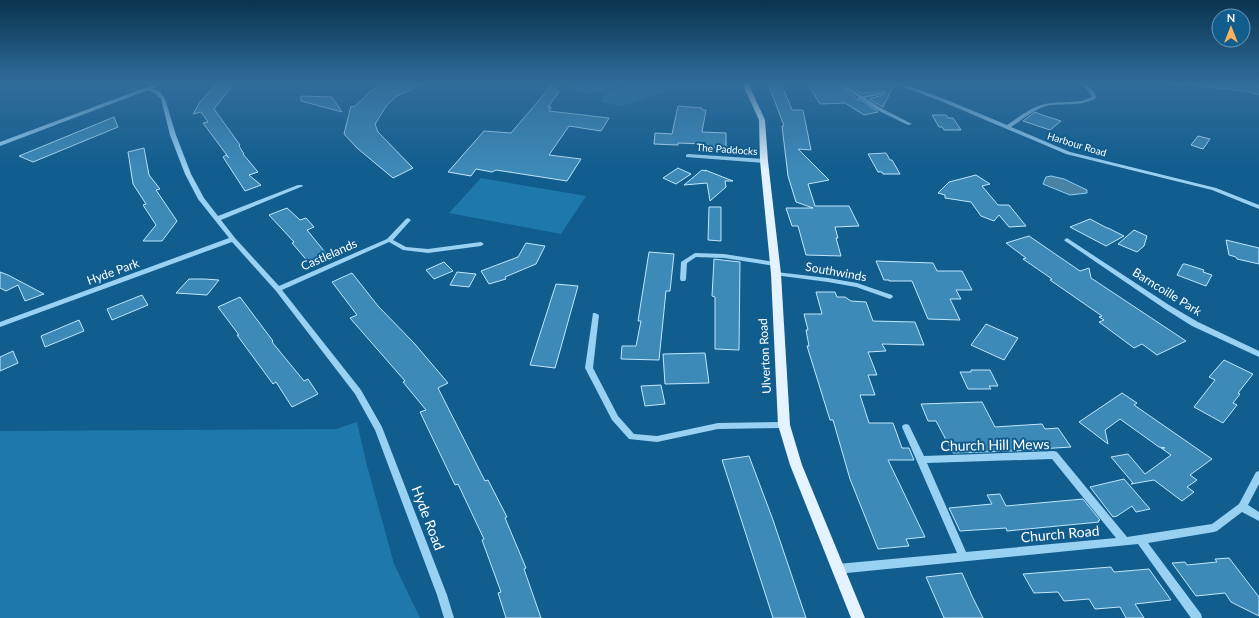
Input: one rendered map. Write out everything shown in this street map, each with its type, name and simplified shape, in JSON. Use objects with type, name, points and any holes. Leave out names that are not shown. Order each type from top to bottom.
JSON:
[{"type":"main road","name":"Ulverton Road","points":[[758,112],[762,120],[764,161],[776,269],[784,425],[796,465],[858,618]]},
{"type":"street","points":[[0,144],[88,112]]},
{"type":"street","points":[[167,112],[173,135],[188,174],[201,199],[233,239],[278,289]]},
{"type":"street","points":[[884,112],[910,124]]},
{"type":"street","name":"Harbour Road","points":[[971,112],[1068,153],[1214,189],[1259,207]]},
{"type":"street","points":[[1008,127],[1030,112]]},
{"type":"street","name":"The Paddocks","points":[[688,156],[764,161]]},
{"type":"street","points":[[217,219],[300,186]]},
{"type":"street","name":"Castlelands","points":[[278,289],[389,240],[408,220]]},
{"type":"street","name":"Hyde Park","points":[[0,325],[233,239]]},
{"type":"street","points":[[389,240],[405,249],[428,251],[481,244]]},
{"type":"street","name":"Barncoille Park","points":[[1067,240],[1196,324],[1259,354]]},
{"type":"street","name":"Southwinds","points":[[683,278],[684,262],[695,255],[724,256],[776,269],[857,285],[890,297]]},
{"type":"street","name":"Hyde Road","points":[[278,289],[358,392],[379,429],[442,595],[449,618]]},
{"type":"street","points":[[596,315],[589,368],[614,418],[632,437],[657,439],[718,426],[784,425]]},
{"type":"street","points":[[906,427],[963,557]]},
{"type":"street","name":"Church Hill Mews","points":[[921,460],[1054,455],[1125,542]]},
{"type":"street","name":"Church Road","points":[[837,569],[1125,542],[1214,528],[1242,507],[1259,475]]},
{"type":"street","points":[[1242,507],[1259,517]]},
{"type":"street","points":[[1140,540],[1197,618]]},
{"type":"shaded area","points":[[1051,176],[1064,179],[1087,190],[1087,193],[1070,195],[1043,184],[1046,177]]},
{"type":"shaded area","points":[[481,178],[586,196],[561,234],[449,213]]},
{"type":"shaded area","points":[[357,422],[366,462],[394,564],[420,618],[0,618],[0,431],[336,429]]},
{"type":"building","points":[[194,112],[216,112],[240,145],[239,146],[243,154],[258,172],[249,175],[261,185],[245,191],[223,157],[226,155],[229,158],[203,123],[208,122],[201,112],[193,114]]},
{"type":"building","points":[[350,112],[383,112],[375,124],[378,132],[413,168],[393,178],[357,148],[344,134]]},
{"type":"building","points":[[529,112],[556,112],[609,118],[601,131],[569,126],[549,155],[581,159],[567,181],[496,170],[492,172],[476,169],[471,176],[448,172],[484,131],[511,133]]},
{"type":"building","points":[[677,112],[706,112],[702,132],[726,133],[726,148],[703,147],[703,144],[654,144],[655,133],[672,134]]},
{"type":"building","points":[[779,112],[803,112],[811,150],[798,149],[829,180],[808,184],[815,206],[849,206],[859,226],[835,227],[838,238],[836,238],[841,256],[806,255],[798,226],[792,226],[786,208],[813,208],[796,202],[788,176],[782,126],[784,126]]},
{"type":"building","points":[[859,112],[878,112],[864,115]]},
{"type":"building","points":[[1035,112],[1061,121],[1050,130],[1023,121]]},
{"type":"building","points":[[932,115],[946,115],[948,118],[953,118],[961,130],[944,130],[942,127],[939,127]]},
{"type":"building","points":[[114,117],[118,127],[33,162],[19,156]]},
{"type":"building","points":[[1198,136],[1210,139],[1203,149],[1191,145]]},
{"type":"building","points":[[144,148],[149,175],[160,189],[156,190],[177,221],[162,241],[143,241],[156,225],[143,205],[146,204],[133,184],[128,152]]},
{"type":"building","points":[[886,153],[900,174],[883,174],[882,172],[878,172],[868,154]]},
{"type":"building","points":[[678,168],[691,174],[676,184],[663,178]]},
{"type":"building","points":[[702,170],[733,181],[725,181],[726,187],[710,201],[707,183],[684,185]]},
{"type":"building","points":[[976,175],[990,184],[982,186],[998,205],[1009,205],[1026,226],[1009,227],[999,215],[994,221],[981,216],[971,202],[945,198],[945,195],[938,193],[949,182]]},
{"type":"building","points":[[709,207],[721,207],[721,241],[708,240]]},
{"type":"building","points":[[287,208],[300,220],[306,218],[314,227],[307,230],[329,257],[310,264],[292,243],[294,242],[269,215]]},
{"type":"building","points":[[1090,219],[1124,236],[1106,246],[1070,227]]},
{"type":"building","points":[[1134,230],[1147,236],[1144,246],[1137,252],[1118,244]]},
{"type":"building","points":[[1029,236],[1080,271],[1089,268],[1091,278],[1186,341],[1157,355],[1142,344],[1134,348],[1099,322],[1104,320],[1099,317],[1102,316],[1050,280],[1052,279],[1023,259],[1026,258],[1006,243]]},
{"type":"building","points":[[1226,240],[1259,248],[1259,264],[1237,259],[1236,257],[1229,255]]},
{"type":"building","points":[[526,243],[545,246],[536,264],[505,277],[506,279],[489,284],[481,271],[518,257]]},
{"type":"building","points":[[649,252],[674,254],[670,291],[666,291],[659,360],[621,359],[622,346],[636,346],[641,321],[638,321]]},
{"type":"building","points":[[714,259],[740,262],[739,350],[715,349],[715,297],[712,296]]},
{"type":"building","points":[[876,261],[933,263],[937,271],[962,271],[972,290],[956,290],[961,299],[950,299],[960,320],[928,319],[912,281],[884,280]]},
{"type":"building","points":[[444,262],[453,271],[434,279],[426,270]]},
{"type":"building","points":[[1183,264],[1204,270],[1203,272],[1212,275],[1206,286],[1177,275]]},
{"type":"building","points":[[0,272],[44,294],[25,301],[18,285],[6,291],[0,288]]},
{"type":"building","points":[[457,272],[476,274],[469,287],[450,285]]},
{"type":"building","points":[[352,273],[378,306],[414,343],[448,383],[438,388],[485,481],[488,480],[507,517],[505,518],[526,568],[524,569],[541,618],[506,618],[498,593],[501,592],[482,540],[484,539],[458,484],[455,485],[420,412],[426,410],[403,382],[405,381],[350,318],[357,315],[332,282]]},
{"type":"building","points":[[189,279],[219,280],[207,295],[176,293]]},
{"type":"building","points":[[556,284],[578,286],[555,368],[530,365]]},
{"type":"building","points":[[816,292],[835,292],[837,297],[845,297],[851,301],[866,302],[873,321],[915,322],[924,345],[882,344],[886,351],[868,352],[877,375],[868,375],[875,395],[860,395],[869,423],[893,423],[902,448],[909,448],[914,460],[888,460],[925,537],[906,539],[909,546],[878,549],[850,479],[833,420],[830,420],[807,346],[809,346],[806,330],[808,330],[804,314],[822,314]]},
{"type":"building","points":[[142,295],[148,305],[112,320],[107,309]]},
{"type":"building","points":[[240,297],[273,341],[272,342],[304,381],[308,379],[318,394],[292,407],[276,382],[273,384],[218,307]]},
{"type":"building","points":[[79,320],[84,331],[45,347],[41,336]]},
{"type":"building","points":[[986,324],[1018,338],[1004,360],[971,345]]},
{"type":"building","points":[[13,351],[18,363],[0,371],[0,357]]},
{"type":"building","points":[[705,353],[709,383],[665,384],[663,354]]},
{"type":"building","points":[[1224,360],[1253,374],[1238,393],[1240,394],[1233,403],[1237,405],[1223,423],[1194,407],[1215,380],[1209,377]]},
{"type":"building","points":[[971,370],[990,370],[998,386],[989,386],[991,389],[968,389],[960,372],[971,372]]},
{"type":"building","points":[[661,385],[665,404],[645,406],[641,386]]},
{"type":"building","points":[[1122,393],[1137,403],[1134,405],[1212,459],[1190,475],[1197,480],[1187,487],[1194,492],[1182,501],[1154,480],[1131,484],[1133,483],[1111,457],[1128,454],[1145,474],[1171,455],[1161,448],[1165,448],[1159,447],[1120,419],[1105,430],[1108,444],[1079,422]]},
{"type":"building","points":[[982,402],[995,427],[1042,424],[1045,429],[1058,428],[1071,447],[1039,449],[1040,450],[953,453],[936,421],[928,421],[921,404]]},
{"type":"building","points":[[749,456],[773,520],[806,618],[773,618],[722,460]]},
{"type":"building","points":[[1124,479],[1150,509],[1136,512],[1132,506],[1113,517],[1090,487]]},
{"type":"building","points":[[1000,494],[1006,506],[1083,499],[1100,520],[1098,521],[1099,522],[1007,531],[1006,528],[960,531],[949,508],[992,504],[987,495]]},
{"type":"building","points":[[1229,558],[1259,597],[1259,616],[1231,602],[1225,593],[1196,596],[1172,563],[1185,562],[1187,565],[1217,562],[1215,559]]},
{"type":"building","points":[[1111,567],[1114,572],[1149,569],[1171,600],[1135,604],[1144,618],[1126,618],[1120,607],[1095,609],[1089,599],[1064,601],[1058,592],[1034,593],[1023,574]]},
{"type":"building","points":[[962,573],[983,618],[944,618],[926,577]]}]
